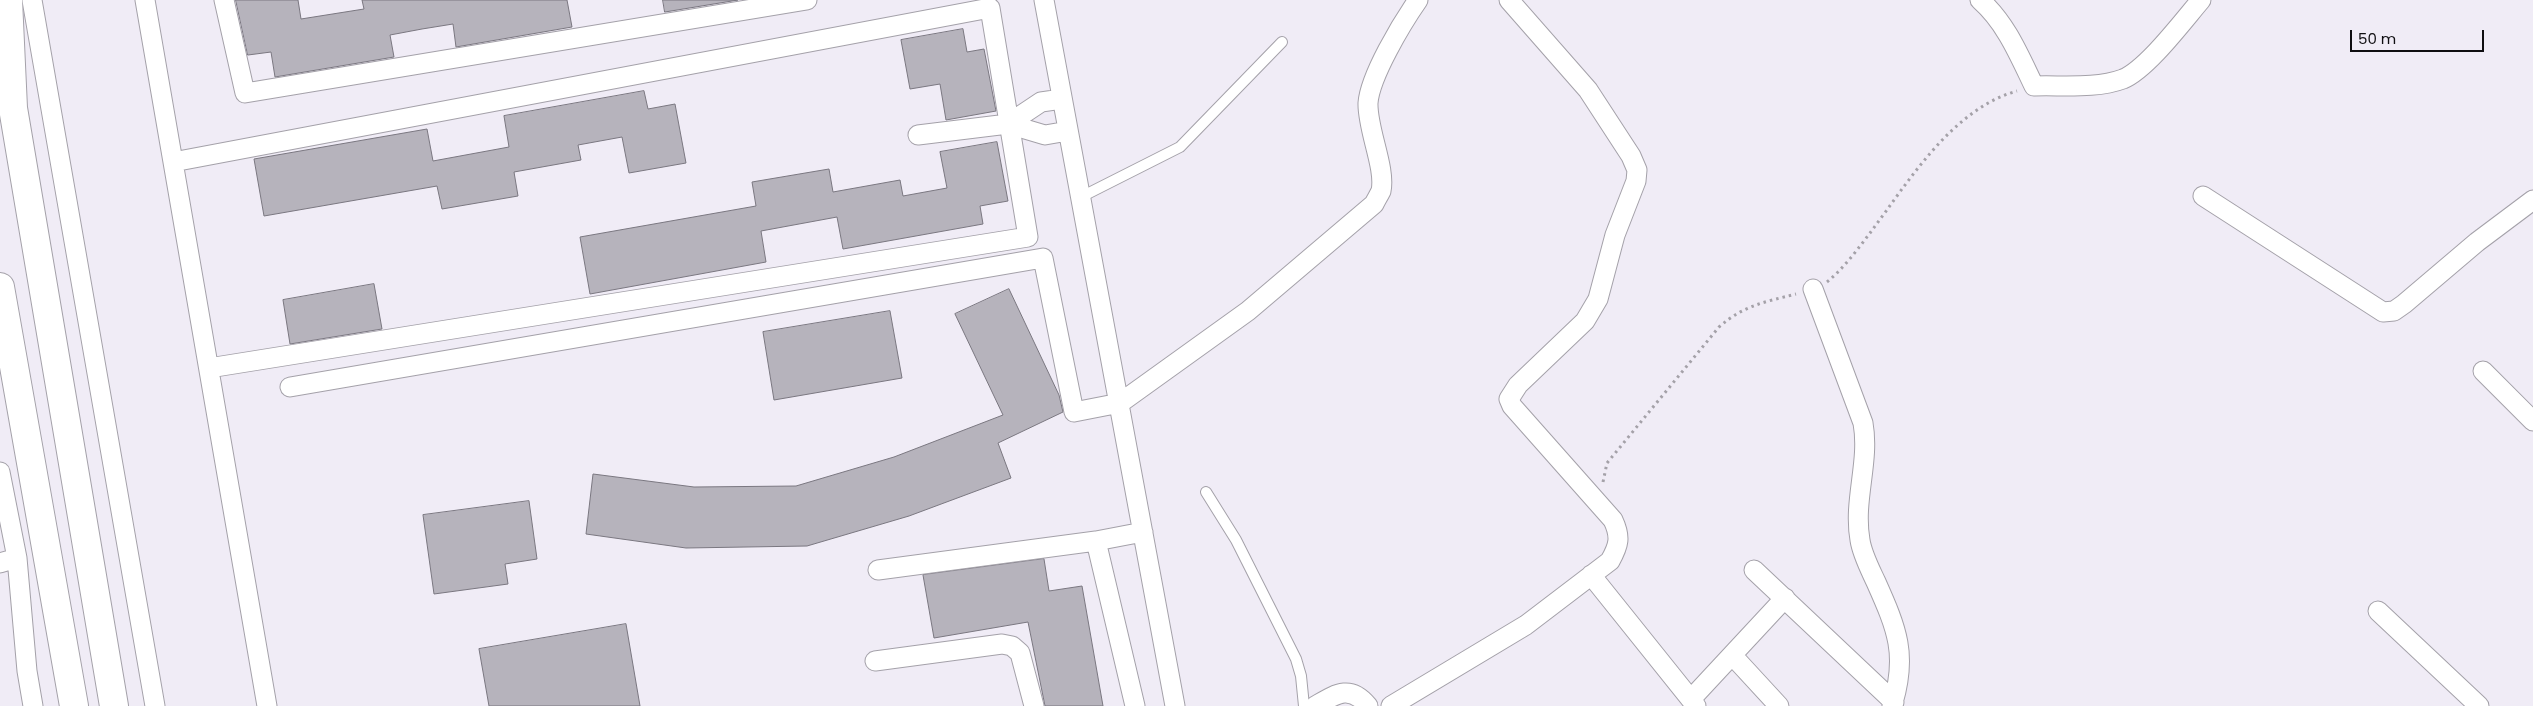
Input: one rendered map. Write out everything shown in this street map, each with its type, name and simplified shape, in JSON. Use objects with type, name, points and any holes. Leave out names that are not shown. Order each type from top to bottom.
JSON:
[{"type":"main road","points":[[8,0],[12,108],[114,706]]},
{"type":"main road","points":[[0,287],[74,706]]},
{"type":"street","points":[[32,0],[155,706]]},
{"type":"street","points":[[145,0],[268,706]]},
{"type":"street","points":[[224,0],[245,93],[807,0]]},
{"type":"street","points":[[1044,0],[1175,706]]},
{"type":"street","points":[[290,387],[1043,258],[1074,412],[1120,403],[1248,311],[1374,204],[1380,191],[1381,177],[1369,122],[1368,102],[1375,78],[1405,18],[1418,0]]},
{"type":"street","points":[[1391,706],[1526,625],[1610,561],[1618,548],[1620,534],[1598,501],[1512,406],[1509,399],[1518,385],[1585,321],[1598,299],[1615,235],[1636,181],[1637,170],[1631,156],[1588,90],[1509,0]]},
{"type":"street","points":[[1980,0],[1992,11],[2008,34],[2034,86],[2103,84],[2124,79],[2144,64],[2201,0]]},
{"type":"street","points":[[173,162],[990,8],[1028,237],[209,368]]},
{"type":"street","points":[[1008,124],[1041,102],[1062,100]]},
{"type":"street","points":[[918,136],[1008,124],[1045,134],[1068,131]]},
{"type":"street","points":[[2203,196],[2383,312],[2394,311],[2404,304],[2477,242],[2533,200]]},
{"type":"street","points":[[1754,570],[1893,704],[1899,683],[1900,647],[1891,617],[1860,541],[1857,514],[1866,440],[1864,423],[1814,289]]},
{"type":"street","points":[[2483,371],[2533,421]]},
{"type":"street","points":[[0,472],[8,561],[33,706]]},
{"type":"street","points":[[878,570],[1096,541],[1143,532]]},
{"type":"street","points":[[1096,541],[1135,706]]},
{"type":"street","points":[[1591,575],[1694,702],[1732,655],[1785,598]]},
{"type":"street","points":[[2378,611],[2479,706]]},
{"type":"street","points":[[875,661],[1002,644],[1012,646],[1020,653],[1034,706]]},
{"type":"street","points":[[1732,655],[1779,706]]},
{"type":"street","points":[[1315,706],[1334,695],[1346,692],[1358,695],[1368,706]]},
{"type":"lane","points":[[1080,197],[1180,147],[1282,42]]},
{"type":"lane","points":[[1206,492],[1236,540],[1296,660],[1301,676],[1304,706]]},
{"type":"building","points":[[236,0],[298,0],[301,19],[364,9],[362,0],[567,0],[572,27],[456,47],[453,24],[422,29],[390,35],[394,57],[275,77],[271,52],[248,55]]},
{"type":"building","points":[[663,0],[738,0],[665,12]]},
{"type":"building","points":[[963,29],[967,52],[984,49],[996,111],[946,120],[940,84],[910,89],[901,40]]},
{"type":"building","points":[[644,91],[648,109],[675,104],[686,163],[629,173],[622,137],[578,145],[581,160],[514,172],[518,196],[442,209],[437,186],[264,216],[254,159],[427,129],[433,161],[509,147],[504,116]]},
{"type":"building","points":[[997,142],[1008,201],[980,206],[983,224],[843,249],[837,217],[761,231],[766,262],[590,294],[580,237],[756,206],[752,182],[829,169],[833,192],[900,180],[903,196],[947,188],[940,152]]},
{"type":"building","points":[[374,284],[382,329],[290,344],[283,300]]},
{"type":"building","points":[[1009,289],[1059,395],[1063,412],[998,443],[1011,478],[909,516],[807,546],[686,548],[586,534],[593,474],[694,487],[796,486],[894,457],[1003,415],[955,314]]},
{"type":"building","points":[[890,311],[902,378],[774,400],[763,332]]},
{"type":"building","points":[[529,501],[537,559],[505,564],[508,584],[434,594],[423,515]]},
{"type":"building","points":[[1044,559],[1049,591],[1082,586],[1103,706],[1045,706],[1028,622],[934,638],[923,575]]},
{"type":"building","points":[[626,624],[640,706],[489,706],[479,649]]}]
